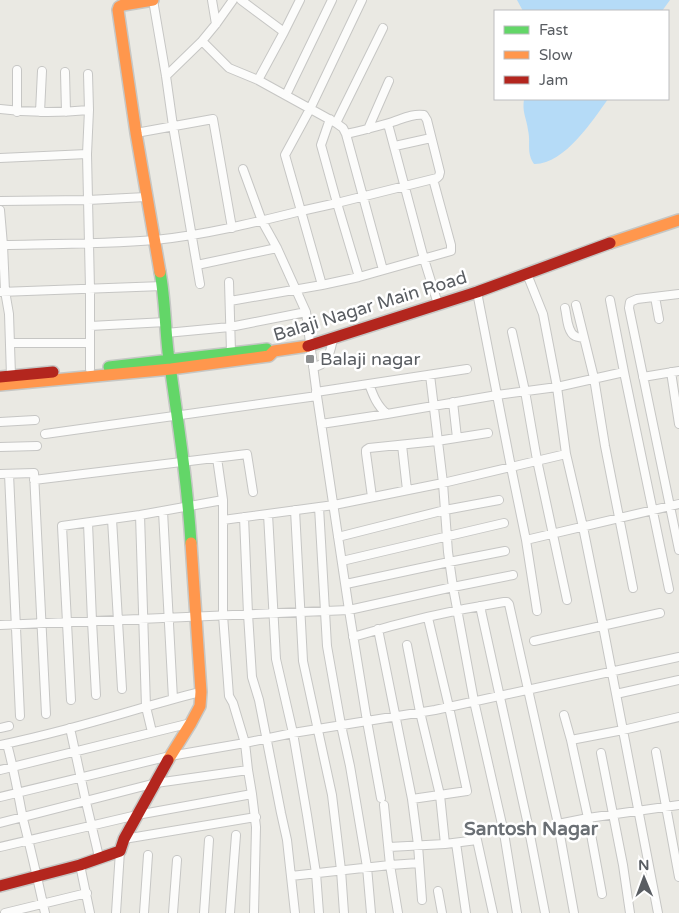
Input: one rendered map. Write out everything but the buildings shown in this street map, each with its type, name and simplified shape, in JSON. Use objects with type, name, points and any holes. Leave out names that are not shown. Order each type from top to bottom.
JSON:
[{"type":"street","points":[[116,913],[120,851],[124,839],[170,756],[192,723],[200,706],[201,692],[189,507],[170,364],[163,286],[146,197],[118,10],[119,6],[153,0],[200,284]]},
{"type":"street","points":[[212,0],[216,24]]},
{"type":"street","points":[[166,76],[202,41],[233,0]]},
{"type":"street","points":[[241,0],[284,32]]},
{"type":"street","points":[[258,80],[300,0]]},
{"type":"street","points":[[286,95],[332,0]]},
{"type":"street","points":[[322,285],[285,155],[362,0]]},
{"type":"street","points":[[359,277],[321,145],[383,28]]},
{"type":"street","points":[[202,41],[230,68],[258,80],[343,128],[364,196],[383,270]]},
{"type":"street","points":[[17,112],[18,70]]},
{"type":"street","points":[[40,112],[42,72]]},
{"type":"street","points":[[65,72],[66,112]]},
{"type":"street","points":[[88,74],[87,154],[90,369]]},
{"type":"street","points":[[368,128],[389,81]]},
{"type":"street","points":[[0,113],[0,109],[17,112],[89,110]]},
{"type":"street","points":[[2,242],[89,243],[155,240],[192,235],[232,228],[301,210],[405,187],[439,176],[440,172],[424,115],[413,115],[388,124],[346,134]]},
{"type":"street","points":[[136,133],[213,119],[232,228]]},
{"type":"street","points":[[388,124],[438,304]]},
{"type":"street","points":[[395,146],[431,138]]},
{"type":"street","points":[[0,158],[87,154]]},
{"type":"street","points":[[243,170],[262,221],[277,248],[306,312],[353,637],[383,801],[390,865],[398,913]]},
{"type":"street","points":[[230,301],[359,277],[451,251],[433,179]]},
{"type":"street","points":[[0,201],[146,197]]},
{"type":"street","points":[[0,210],[3,292],[9,314],[10,343],[5,376],[170,364],[231,352],[268,348],[274,351]]},
{"type":"street","name":"Balaji Nagar Main Road","points":[[0,385],[170,364],[269,356],[274,351],[310,346],[477,292],[626,237],[679,220]]},
{"type":"street","points":[[197,265],[277,248]]},
{"type":"street","points":[[527,274],[543,314],[557,387],[566,454],[603,626],[658,913]]},
{"type":"street","points":[[229,282],[231,352]]},
{"type":"street","points":[[3,292],[163,286]]},
{"type":"street","points":[[477,292],[526,540],[538,611]]},
{"type":"street","points":[[679,294],[637,299],[630,302],[629,308],[679,550]]},
{"type":"street","points":[[655,297],[660,319]]},
{"type":"street","points":[[610,300],[669,589]]},
{"type":"street","points":[[576,304],[594,378],[605,446],[633,588]]},
{"type":"street","points":[[565,308],[572,333],[574,336],[584,338]]},
{"type":"street","points":[[90,326],[230,327],[306,312]]},
{"type":"street","points":[[0,314],[9,314]]},
{"type":"street","points":[[512,332],[567,600]]},
{"type":"street","points":[[313,367],[320,366],[327,359],[333,339]]},
{"type":"street","points":[[10,343],[90,343]]},
{"type":"street","points":[[44,434],[317,394],[467,369]]},
{"type":"street","points":[[321,424],[496,395],[557,387],[624,372]]},
{"type":"street","points":[[643,377],[675,372],[679,424]]},
{"type":"street","points":[[430,375],[453,587],[474,701],[504,833],[517,913]]},
{"type":"street","points":[[369,384],[375,400],[387,414]]},
{"type":"street","points":[[453,402],[457,438]]},
{"type":"street","points":[[0,422],[35,420]]},
{"type":"street","points":[[372,498],[366,450],[369,448],[437,441],[488,433]]},
{"type":"street","points":[[402,444],[407,490]]},
{"type":"street","points":[[0,447],[38,446]]},
{"type":"street","points":[[34,480],[247,454],[253,492]]},
{"type":"street","points":[[223,520],[372,498],[566,454]]},
{"type":"street","points":[[218,458],[223,500],[223,615],[229,696],[245,742],[256,817],[254,913]]},
{"type":"street","points":[[0,474],[34,473],[46,714]]},
{"type":"street","points":[[9,474],[20,716]]},
{"type":"street","points":[[71,700],[62,526],[140,515],[223,500]]},
{"type":"street","points":[[338,537],[444,510],[499,500]]},
{"type":"street","points":[[526,540],[679,504]]},
{"type":"street","points":[[320,507],[327,646],[350,766],[366,867],[371,913]]},
{"type":"street","points":[[295,510],[303,661],[332,795],[344,913]]},
{"type":"street","points":[[163,511],[173,699]]},
{"type":"street","points":[[268,514],[276,659],[293,733],[316,873],[320,913]]},
{"type":"street","points":[[140,515],[146,707],[152,732]]},
{"type":"street","points":[[244,517],[252,677],[287,840],[295,913]]},
{"type":"street","points":[[112,519],[122,689]]},
{"type":"street","points":[[88,523],[96,695]]},
{"type":"street","points":[[342,561],[504,524]]},
{"type":"street","points":[[346,584],[505,551]]},
{"type":"street","points":[[0,625],[349,610],[513,575]]},
{"type":"street","points":[[353,637],[480,606],[504,602],[509,604],[558,824],[574,913]]},
{"type":"street","points":[[480,606],[501,696],[545,913]]},
{"type":"street","points":[[534,641],[660,613]]},
{"type":"street","points":[[412,799],[467,791],[428,618]]},
{"type":"street","points":[[378,630],[412,799],[422,900]]},
{"type":"street","points":[[407,645],[420,712],[440,795],[446,844]]},
{"type":"street","points":[[0,797],[80,776],[170,756],[449,707],[679,657]]},
{"type":"street","points":[[616,694],[679,680]]},
{"type":"street","points":[[44,913],[38,876],[23,818],[13,767],[3,744],[70,728],[201,692]]},
{"type":"street","points":[[564,715],[588,818],[602,894]]},
{"type":"street","points":[[571,740],[679,717]]},
{"type":"street","points":[[0,770],[192,723]]},
{"type":"street","points":[[0,728],[9,726]]},
{"type":"street","points":[[70,728],[99,857]]},
{"type":"street","points":[[656,752],[679,877]]},
{"type":"street","points":[[601,753],[614,814],[630,913]]},
{"type":"street","points":[[0,823],[156,783],[248,770]]},
{"type":"street","points":[[0,847],[137,815],[252,794]]},
{"type":"street","points":[[558,824],[679,804]]},
{"type":"street","points":[[124,839],[256,817]]},
{"type":"street","points":[[230,913],[236,835]]},
{"type":"street","points":[[204,913],[209,840]]},
{"type":"street","points":[[388,847],[446,844],[477,840],[493,913]]},
{"type":"street","points":[[456,843],[466,913]]},
{"type":"street","points":[[0,886],[80,865],[120,851]]},
{"type":"street","points":[[144,913],[148,855]]},
{"type":"street","points":[[173,913],[176,860]]},
{"type":"street","points":[[290,876],[419,863]]},
{"type":"street","points":[[80,865],[90,913]]},
{"type":"street","points":[[438,891],[442,913]]},
{"type":"street","points":[[5,913],[87,893]]},
{"type":"water","points":[[517,0],[670,0],[663,10],[522,10]]},
{"type":"water","points":[[524,100],[607,100],[577,140],[567,149],[545,162],[534,164],[529,151],[529,135]]},
{"type":"traffic: fast","points":[[160,272],[191,543]]},
{"type":"traffic: fast","points":[[109,367],[267,349]]},
{"type":"traffic: slow","points":[[153,0],[123,5],[118,10],[136,133],[160,272]]},
{"type":"traffic: slow","points":[[610,243],[679,220]]},
{"type":"traffic: slow","points":[[0,385],[171,369],[269,356],[274,351],[308,346]]},
{"type":"traffic: slow","points":[[168,760],[200,706],[201,692],[191,543]]},
{"type":"traffic: jam","points":[[308,346],[477,292],[610,243]]},
{"type":"traffic: jam","points":[[0,377],[53,372]]},
{"type":"traffic: jam","points":[[0,886],[80,865],[120,851],[124,839],[168,760]]},
{"type":"place","name":"Balaji nagar","points":[[310,359]]},
{"type":"district","name":"Santosh Nagar","points":[[531,828]]}]
